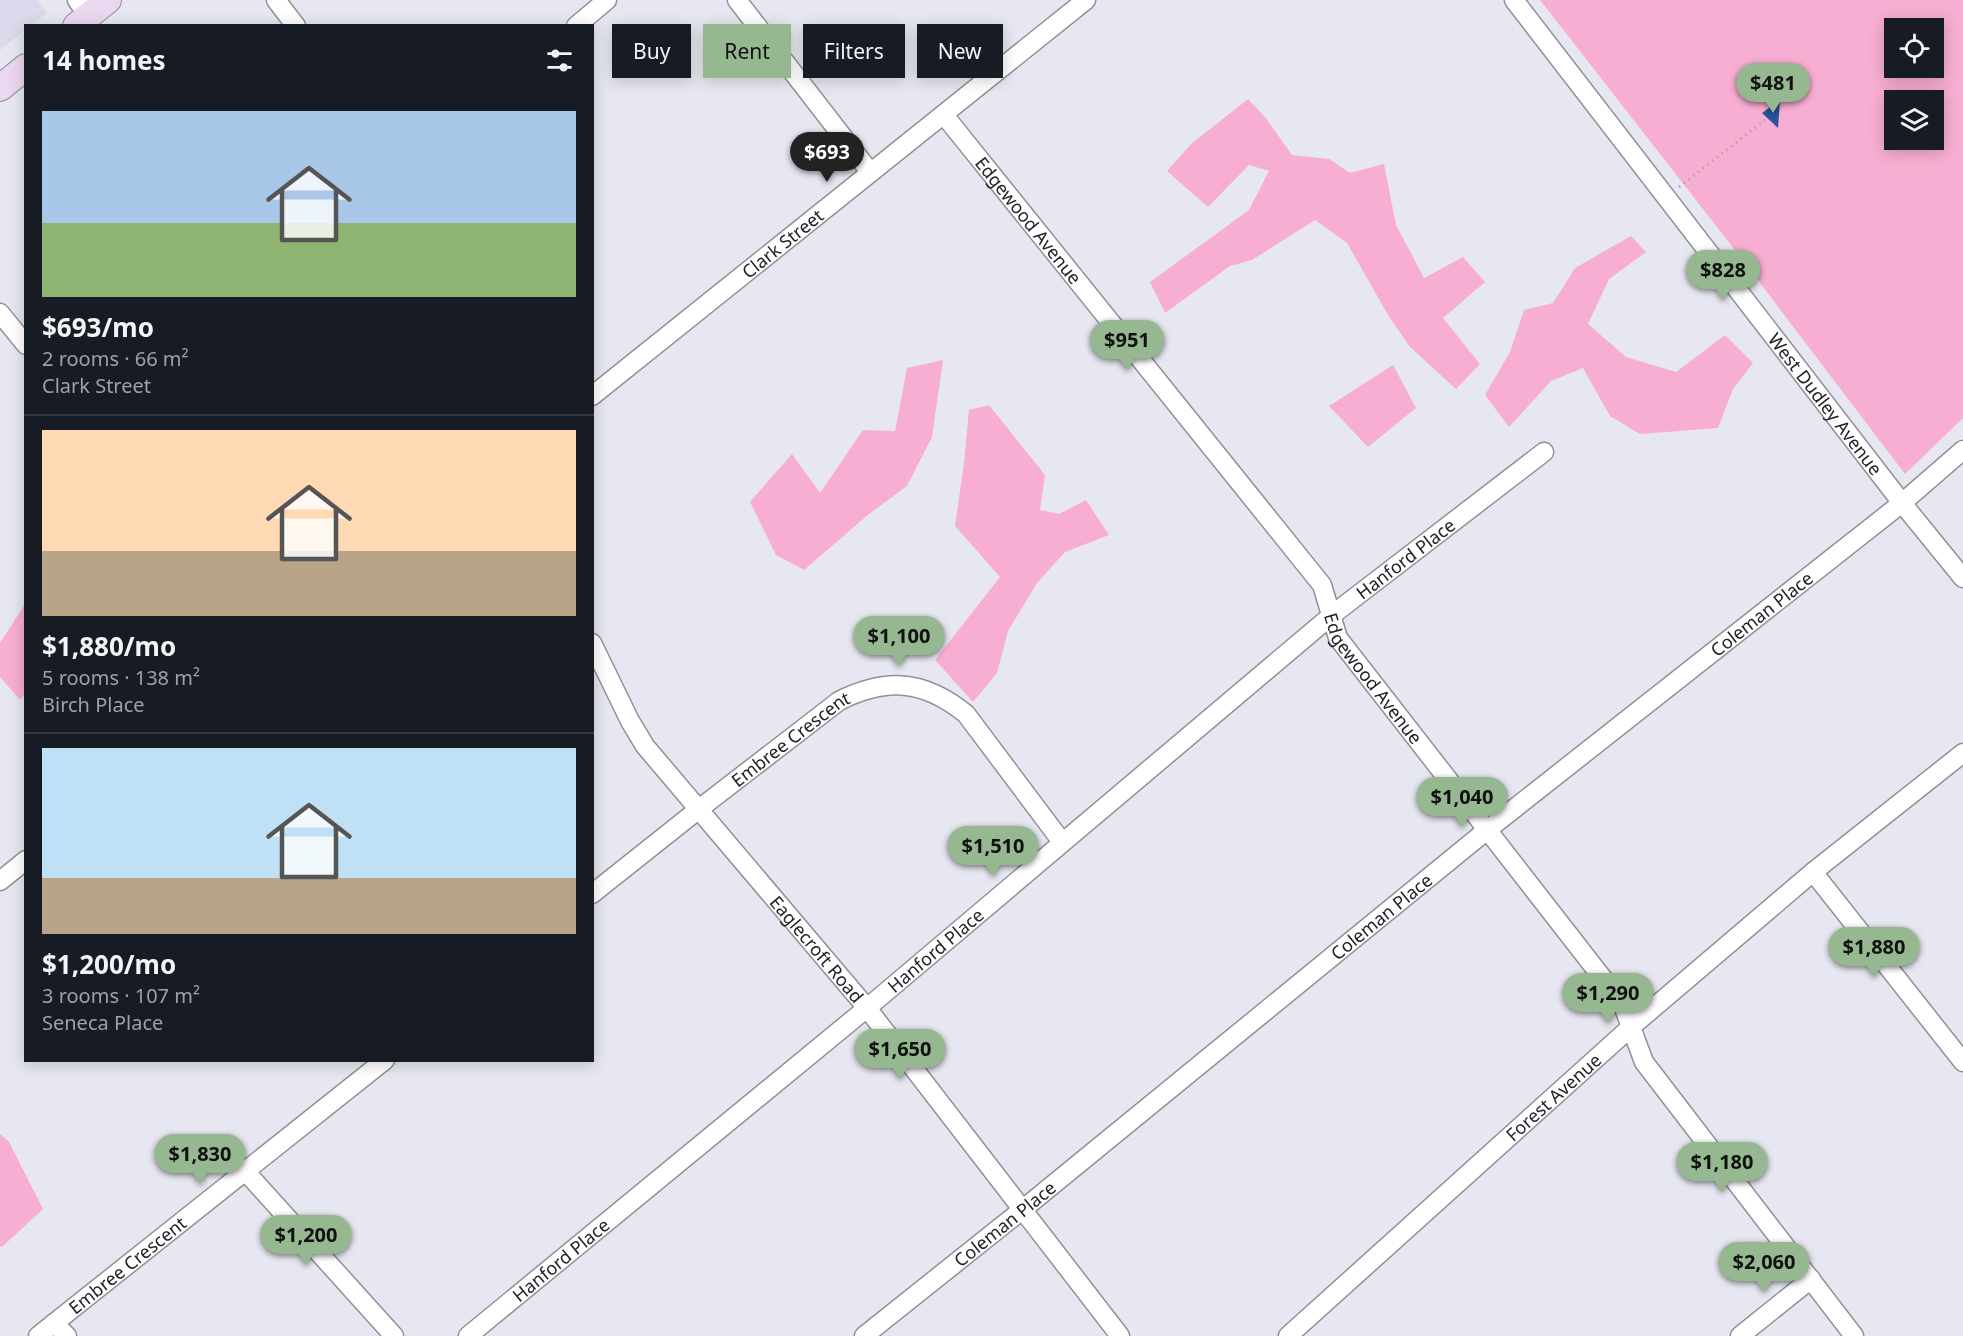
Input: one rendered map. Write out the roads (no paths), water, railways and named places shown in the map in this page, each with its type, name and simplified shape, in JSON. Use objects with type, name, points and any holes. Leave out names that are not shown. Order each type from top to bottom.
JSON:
[{"type":"street","points":[[80,14],[108,0]]},
{"type":"street","points":[[276,0],[294,24]]},
{"type":"street","points":[[578,24],[607,0]]},
{"type":"street","points":[[737,0],[870,172]]},
{"type":"street","name":"Clark Street","points":[[594,394],[1086,0]]},
{"type":"street","name":"West Dudley Avenue","points":[[1514,0],[1902,503],[1963,578]]},
{"type":"street","points":[[0,87],[24,69]]},
{"type":"street","name":"Edgewood Avenue","points":[[944,115],[1322,585],[1338,638],[1622,1003],[1644,1062],[1854,1336]]},
{"type":"street","points":[[0,313],[24,343]]},
{"type":"street","name":"Coleman Place","points":[[864,1336],[1022,1210],[1487,830],[1902,503],[1963,450]]},
{"type":"street","name":"Hanford Place","points":[[468,1336],[867,1008],[1332,615],[1544,452]]},
{"type":"street","name":"Eaglecroft Road","points":[[594,647],[630,721],[645,746],[867,1008],[1120,1336]]},
{"type":"street","name":"Embree Crescent","points":[[594,892],[839,701],[868,689],[900,685],[930,691],[950,701],[966,714],[1062,842]]},
{"type":"street","name":"Forest Avenue","points":[[1288,1336],[1631,1027],[1813,872],[1963,753]]},
{"type":"street","points":[[0,881],[24,862]]},
{"type":"street","points":[[1813,872],[1963,1062]]},
{"type":"street","name":"Embree Crescent","points":[[38,1336],[383,1062]]},
{"type":"street","points":[[246,1172],[394,1336]]},
{"type":"street","points":[[1740,1336],[1811,1279]]},
{"type":"street","points":[[54,1323],[67,1336]]}]
